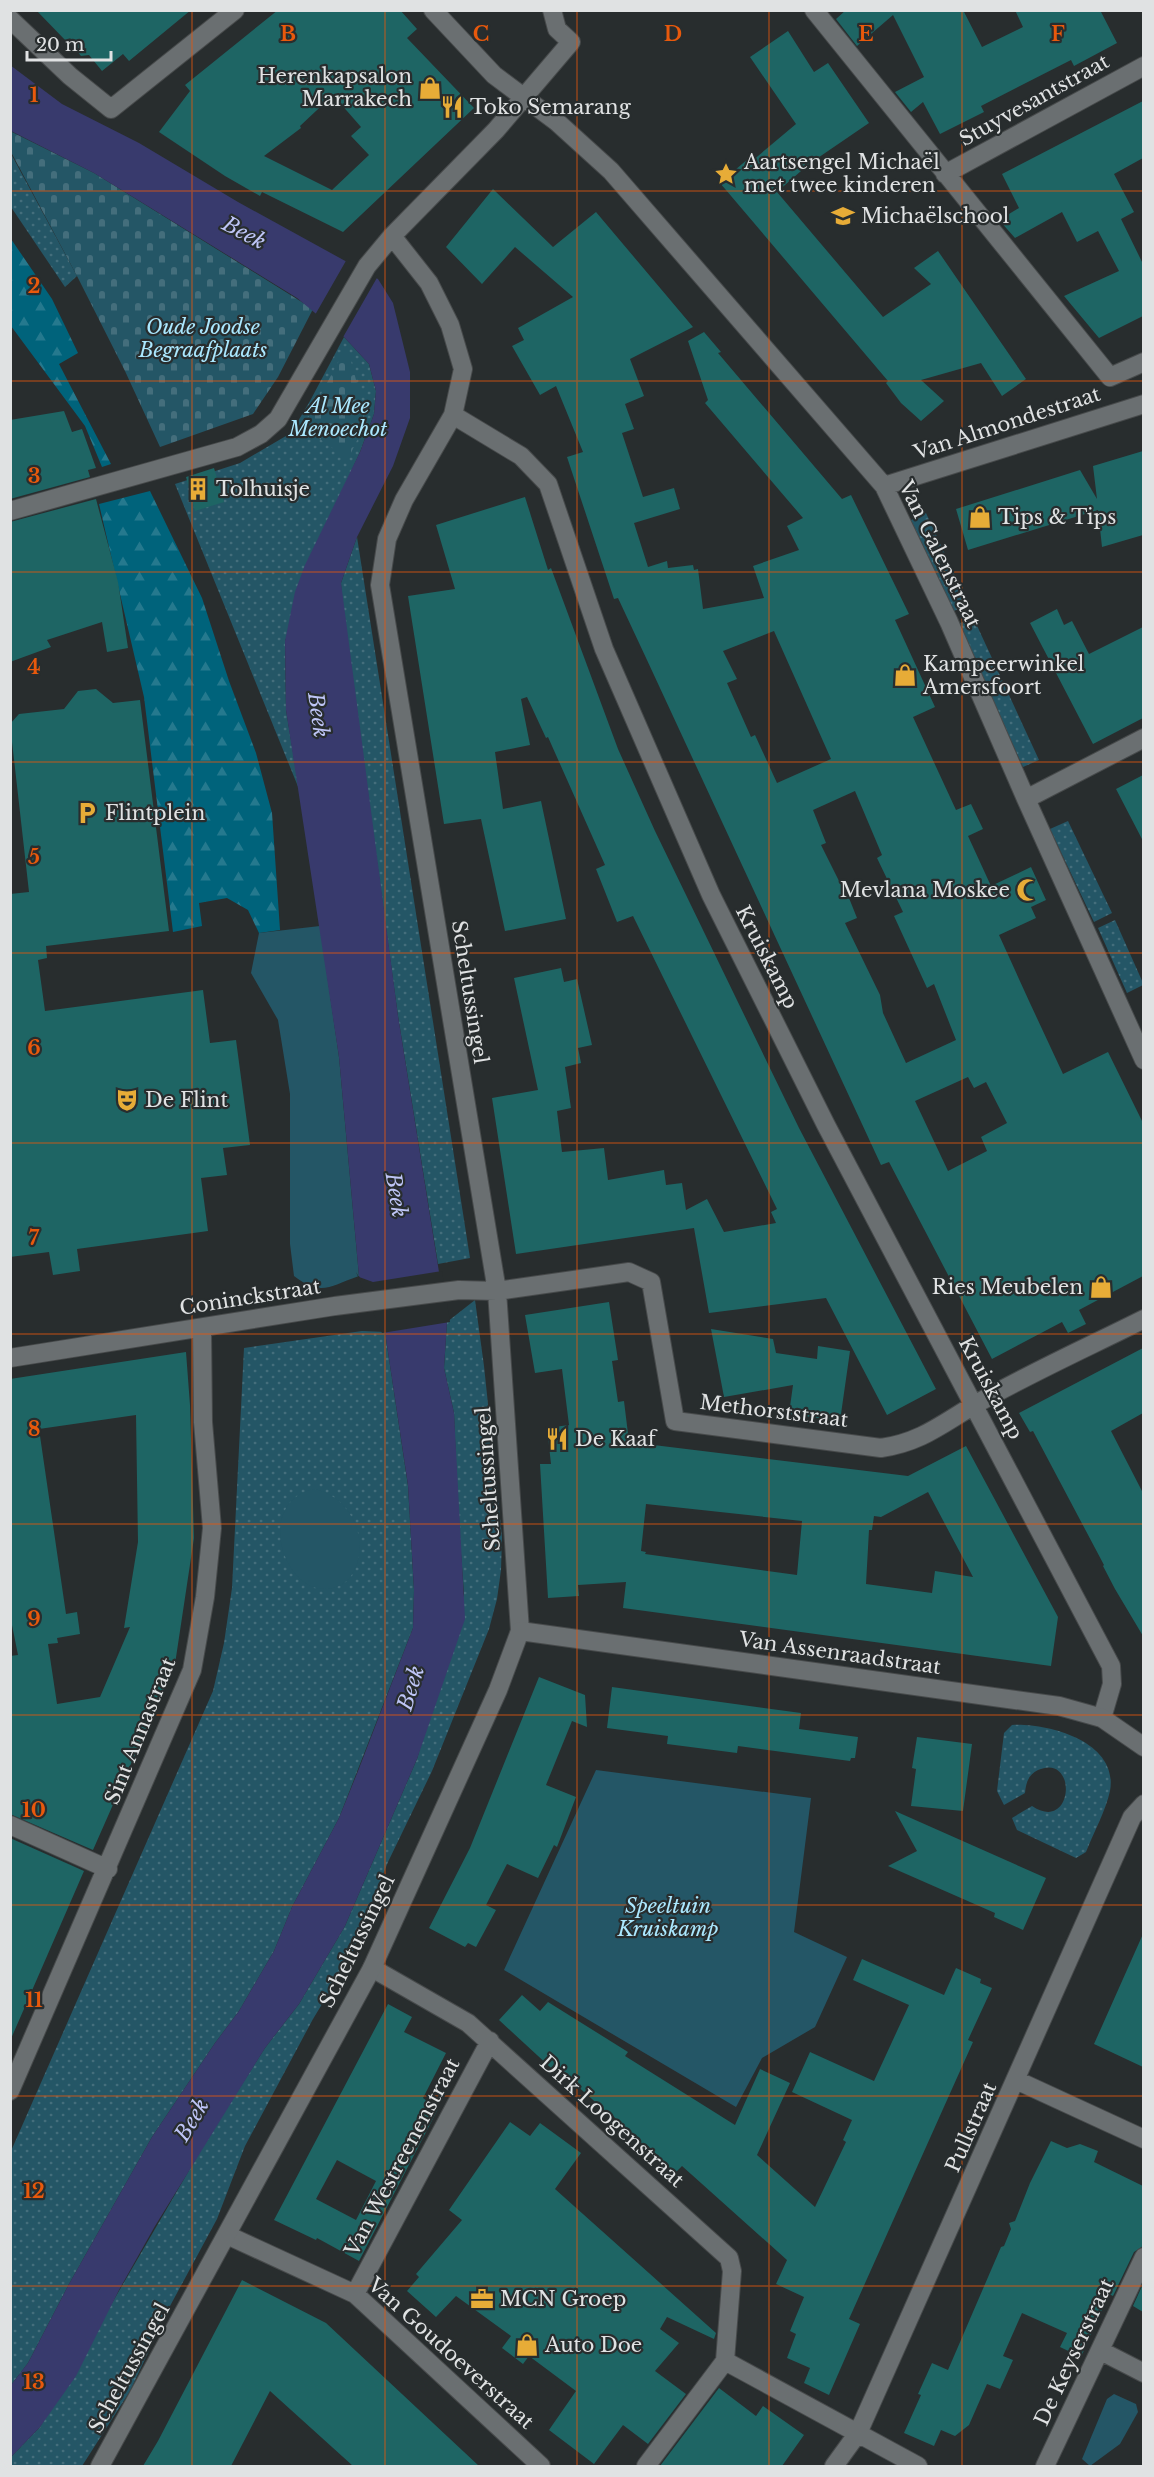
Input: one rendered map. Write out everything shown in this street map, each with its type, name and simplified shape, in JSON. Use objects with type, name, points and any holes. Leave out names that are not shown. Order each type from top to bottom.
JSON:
[{"type":"street","points":[[10,19],[70,76],[111,109],[235,10]]},
{"type":"street","name":"Van Galenstraat","points":[[433,10],[494,75],[557,122],[611,171],[884,486],[949,622],[1026,799],[1137,1029],[1143,1060]]},
{"type":"street","points":[[10,511],[237,447],[261,434],[278,419],[367,266],[392,236],[496,130],[571,42],[557,29],[552,10]]},
{"type":"street","points":[[814,10],[1110,377],[1143,362]]},
{"type":"street","name":"Stuyvesantstraat","points":[[945,174],[1143,66]]},
{"type":"street","points":[[392,236],[429,283],[450,325],[463,369],[453,415]]},
{"type":"street","name":"Van Almondestraat","points":[[884,486],[1143,404]]},
{"type":"street","name":"Scheltussingel","points":[[100,2466],[372,1968],[498,1690],[520,1631],[497,1290],[380,585],[387,539],[400,510],[453,415]]},
{"type":"street","name":"Kruiskamp","points":[[453,415],[521,456],[548,484],[604,649],[711,895],[826,1125],[1111,1666],[1112,1684],[1102,1718]]},
{"type":"street","points":[[1026,799],[1143,738]]},
{"type":"street","name":"Methorststraat","points":[[497,1290],[629,1272],[651,1282],[675,1421],[881,1448],[900,1445],[944,1425],[975,1405]]},
{"type":"street","name":"Coninckstraat","points":[[10,1358],[359,1303],[459,1290],[497,1290]]},
{"type":"street","points":[[975,1405],[1143,1318]]},
{"type":"street","name":"Sint Annastraat","points":[[10,2091],[108,1869],[192,1670],[200,1630],[212,1528],[203,1422],[201,1328]]},
{"type":"street","name":"Van Assenraadstraat","points":[[520,1631],[1059,1706],[1102,1718],[1143,1748]]},
{"type":"street","name":"Pullstraat","points":[[834,2466],[858,2433],[1132,1817],[1143,1804]]},
{"type":"street","points":[[10,1825],[108,1869]]},
{"type":"street","name":"Dirk Loogenstraat","points":[[372,1968],[468,2023],[729,2258],[732,2271],[725,2361]]},
{"type":"street","name":"Van Westreenenstraat","points":[[355,2294],[490,2041]]},
{"type":"street","points":[[1016,2080],[1143,2139]]},
{"type":"street","name":"Van Goudoeverstraat","points":[[227,2235],[355,2294],[542,2466]]},
{"type":"street","name":"De Keyserstraat","points":[[1045,2466],[1101,2351],[1143,2257]]},
{"type":"street","points":[[1101,2351],[1143,2373]]},
{"type":"street","points":[[646,2466],[725,2361],[918,2466]]},
{"type":"green space","name":"Oude Joodse Begraafplaats","points":[[10,131],[94,173],[313,309],[278,377],[253,414],[160,447],[125,371],[11,152]]},
{"type":"green space","points":[[10,152],[77,276],[65,287],[11,207]]},
{"type":"green space","points":[[11,239],[52,299],[78,353],[59,364],[111,464],[102,467],[85,426],[11,326]]},
{"type":"green space","points":[[344,337],[369,364],[376,391],[374,414],[339,498],[285,641],[286,710],[299,789],[175,484],[240,463],[291,433]]},
{"type":"green space","name":"Al Mee Menoechot","points":[[347,346],[364,410],[365,424],[348,459],[303,427]]},
{"type":"green space","points":[[150,491],[202,598],[229,681],[256,753],[272,813],[280,930],[259,933],[248,910],[227,898],[199,903],[202,926],[173,932],[144,697],[99,504]]},
{"type":"green space","points":[[926,513],[968,604],[952,612],[909,521]]},
{"type":"green space","points":[[357,537],[470,1258],[438,1264],[398,1016],[342,604],[341,583]]},
{"type":"green space","points":[[973,617],[1039,760],[1023,767],[958,624]]},
{"type":"green space","points":[[1068,821],[1112,913],[1094,922],[1050,829]]},
{"type":"green space","points":[[1115,920],[1143,983],[1127,993],[1098,928]]},
{"type":"green space","points":[[320,926],[339,1057],[359,1276],[326,1288],[311,1286],[294,1276],[290,1244],[290,1094],[278,1020],[251,973],[259,933]]},
{"type":"green space","points":[[475,1300],[502,1537],[497,1599],[489,1629],[432,1771],[388,1862],[350,1958],[313,2019],[245,2146],[217,2219],[170,2306],[130,2391],[82,2466],[11,2466],[11,2457],[40,2427],[209,2136],[265,2048],[299,2004],[345,1926],[417,1759],[464,1594],[454,1413],[444,1368],[447,1322]]},
{"type":"green space","points":[[362,1331],[385,1332],[408,1486],[414,1590],[413,1628],[339,1818],[292,1907],[274,1951],[239,2011],[152,2137],[69,2284],[28,2363],[11,2385],[11,2151],[213,1691],[224,1643],[232,1588],[244,1348]]},
{"type":"green space","points":[[314,1489],[327,1493],[348,1511],[359,1536],[360,1549],[351,1576],[343,1584],[333,1588],[316,1588],[301,1579],[289,1565],[282,1548],[280,1529],[284,1512],[295,1497]]},
{"type":"green space","points":[[1012,1725],[1027,1725],[1062,1732],[1093,1748],[1104,1760],[1110,1774],[1108,1798],[1086,1852],[1076,1858],[1017,1830],[1012,1818],[1032,1806],[1046,1812],[1056,1810],[1063,1802],[1066,1792],[1065,1781],[1060,1772],[1051,1768],[1038,1770],[1028,1780],[1025,1793],[1004,1805],[997,1791],[1004,1733]]},
{"type":"green space","name":"Speeltuin Kruiskamp","points":[[596,1770],[811,1798],[794,1932],[847,1957],[815,2027],[762,2058],[736,2107],[504,1970]]},
{"type":"green space","points":[[1114,2394],[1136,2404],[1138,2412],[1120,2444],[1090,2466],[1082,2459],[1107,2399]]},
{"type":"water","name":"Beek","points":[[10,65],[62,104],[139,143],[238,202],[378,279],[393,303],[410,372],[410,418],[393,466],[357,537],[341,583],[398,1016],[447,1322],[444,1368],[454,1413],[465,1619],[417,1759],[345,1926],[299,2004],[265,2048],[155,2226],[119,2290],[76,2376],[40,2427],[11,2457],[11,2385],[28,2363],[69,2284],[152,2137],[239,2011],[274,1951],[292,1907],[339,1818],[358,1771],[413,1628],[414,1590],[408,1485],[385,1332],[359,1276],[339,1057],[286,710],[285,641],[295,592],[305,565],[360,452],[374,414],[376,391],[369,364],[344,337],[297,298],[94,173],[11,131]]},
{"type":"pier","points":[[347,259],[378,276],[342,339],[315,315]]},
{"type":"pier","points":[[442,1271],[450,1322],[382,1333],[356,1272],[359,1277],[373,1282]]},
{"type":"building","points":[[36,10],[191,10],[129,61],[123,54],[102,71],[89,55],[81,56],[68,40],[67,42]]},
{"type":"building","points":[[278,10],[400,10],[417,29],[407,38],[474,108],[343,232],[262,192],[260,196],[225,176],[159,132],[190,91],[185,85]],"holes":[[[333,95],[361,127],[351,136],[369,155],[332,190],[264,156],[301,128],[300,126]]]},
{"type":"building","points":[[846,10],[963,10],[982,47],[1023,27],[1015,10],[1100,10],[1117,43],[1074,66],[1071,60],[981,106],[984,112],[940,134],[923,102],[911,112],[895,92],[924,77],[893,15],[857,46],[836,19]]},
{"type":"building","points":[[788,31],[814,72],[828,63],[869,123],[809,164],[777,192],[883,317],[931,284],[914,268],[938,251],[1026,379],[1002,396],[981,363],[921,380],[944,401],[921,421],[901,403],[886,383],[888,381],[720,183],[749,158],[752,161],[796,124],[750,57]]},
{"type":"building","points":[[1143,101],[1143,158],[1114,174],[1134,212],[1121,219],[1143,264],[1143,316],[1099,338],[1064,296],[1119,271],[1098,231],[1077,242],[1062,212],[1015,238],[999,220],[1019,208],[1002,174]]},
{"type":"building","points":[[493,189],[553,247],[596,212],[693,327],[630,359],[644,396],[625,404],[634,429],[622,433],[643,497],[674,488],[680,509],[634,523],[648,567],[667,561],[668,568],[693,565],[694,570],[698,569],[703,609],[764,598],[753,566],[799,550],[787,526],[803,518],[705,403],[708,400],[688,341],[704,332],[721,352],[718,353],[842,499],[851,495],[909,614],[895,620],[935,707],[913,717],[956,810],[971,804],[983,829],[968,836],[991,886],[1031,867],[1046,900],[1031,907],[1036,918],[999,935],[1029,1001],[1063,1074],[1108,1052],[1143,1123],[1143,1276],[1079,1310],[1086,1324],[1068,1333],[1062,1322],[992,1359],[889,1162],[881,1165],[618,598],[614,599],[567,457],[583,452],[556,386],[540,395],[512,346],[524,340],[518,328],[573,297],[515,247],[482,284],[446,247]],"holes":[[[774,631],[831,759],[777,783],[755,735],[751,737],[727,683],[737,679],[723,651]],[[855,791],[882,855],[877,858],[903,912],[894,916],[927,988],[934,984],[956,1040],[906,1063],[883,1013],[880,995],[845,923],[857,918],[845,888],[843,889],[821,845],[826,843],[813,810]],[[968,1077],[974,1088],[986,1082],[1007,1123],[981,1137],[987,1151],[948,1171],[915,1101]]]},
{"type":"building","points":[[64,411],[72,432],[82,429],[96,468],[88,470],[90,477],[10,499],[10,420]]},
{"type":"building","points":[[1143,451],[1143,535],[1102,547],[1098,510],[968,550],[956,509],[1080,470],[1097,499],[1093,466]]},
{"type":"building","name":"Tolhuisje","points":[[214,468],[224,502],[195,511],[186,477]]},
{"type":"building","points":[[525,497],[548,570],[551,568],[618,749],[655,831],[799,1128],[936,1389],[887,1415],[826,1298],[709,1313],[694,1228],[516,1254],[492,1098],[538,1090],[514,978],[561,968],[564,982],[577,979],[592,1045],[578,1048],[581,1063],[565,1067],[571,1108],[557,1111],[562,1152],[604,1148],[608,1180],[664,1170],[666,1185],[682,1183],[686,1210],[707,1199],[724,1232],[776,1223],[771,1212],[777,1209],[633,916],[617,922],[596,869],[605,865],[548,737],[546,738],[527,697],[521,699],[530,745],[495,752],[503,809],[541,801],[566,919],[505,931],[481,819],[444,824],[408,596],[455,589],[436,525]]},
{"type":"building","points":[[96,499],[118,582],[128,648],[107,652],[102,622],[47,640],[51,647],[10,662],[10,522]]},
{"type":"building","points":[[1057,609],[1064,625],[1072,621],[1089,654],[1143,627],[1143,718],[1093,744],[1030,623]]},
{"type":"building","name":"De Flint","points":[[96,689],[113,703],[140,700],[169,931],[46,946],[47,958],[38,960],[45,1011],[203,990],[210,1043],[236,1040],[250,1145],[223,1148],[227,1175],[201,1178],[208,1231],[77,1249],[80,1271],[53,1275],[49,1252],[10,1257],[10,894],[29,892],[10,724],[19,714],[64,709],[78,691]]},
{"type":"building","points":[[1143,775],[1143,841],[1116,789]]},
{"type":"building","points":[[609,1302],[618,1360],[612,1361],[618,1402],[624,1401],[629,1442],[908,1476],[966,1446],[1058,1617],[1051,1666],[623,1608],[626,1582],[578,1585],[579,1596],[548,1598],[540,1464],[551,1464],[547,1428],[569,1425],[562,1369],[535,1373],[525,1315]],"holes":[[[928,1492],[973,1577],[935,1571],[932,1593],[866,1584],[869,1530],[872,1530],[874,1516],[881,1517]],[[646,1504],[802,1521],[797,1575],[645,1554],[646,1552],[641,1551]]]},
{"type":"building","points":[[711,1329],[773,1339],[776,1353],[817,1359],[818,1346],[850,1351],[840,1421],[789,1414],[793,1385],[724,1397]]},
{"type":"building","points":[[1143,1348],[1143,1413],[1111,1431],[1143,1493],[1143,1636],[1115,1589],[1033,1431],[1030,1432],[1019,1413]]},
{"type":"building","points":[[186,1352],[194,1538],[175,1664],[93,1850],[10,1814],[10,1656],[18,1655],[10,1615],[10,1379]],"holes":[[[136,1415],[138,1542],[124,1628],[130,1627],[100,1697],[57,1704],[48,1644],[58,1643],[57,1638],[80,1634],[77,1612],[66,1614],[39,1429]]]},
{"type":"building","points":[[539,1677],[585,1695],[587,1727],[572,1721],[546,1785],[576,1797],[557,1847],[554,1845],[538,1878],[507,1864],[486,1905],[496,1910],[476,1947],[468,1943],[465,1947],[429,1928],[470,1848]]},
{"type":"building","points":[[612,1687],[801,1713],[799,1729],[858,1737],[855,1758],[851,1758],[850,1761],[738,1746],[737,1753],[667,1744],[668,1736],[607,1728]]},
{"type":"building","points":[[917,1737],[972,1744],[963,1811],[911,1806],[916,1769],[912,1768]]},
{"type":"building","points":[[895,1811],[1046,1878],[1023,1930],[994,1917],[995,1913],[888,1866],[917,1851]]},
{"type":"building","points":[[10,1838],[84,1871],[10,2041]]},
{"type":"building","points":[[1143,1934],[1143,2067],[1094,2044]]},
{"type":"building","points":[[862,1959],[944,1995],[956,1968],[981,1979],[980,1983],[992,1988],[968,2040],[973,2042],[849,2319],[860,2324],[829,2395],[804,2383],[810,2368],[787,2358],[796,2334],[790,2331],[804,2297],[776,2284],[787,2260],[682,2166],[675,2173],[664,2165],[628,2134],[611,2113],[610,2115],[566,2076],[563,2079],[499,2020],[522,1995],[540,2011],[548,2002],[628,2052],[625,2056],[735,2125],[760,2069],[790,2083],[757,2155],[815,2207],[846,2142],[843,2140],[852,2120],[792,2092],[810,2052],[874,2081],[909,2005],[853,1980]]},
{"type":"building","points":[[388,2004],[412,2017],[404,2032],[446,2053],[423,2098],[438,2109],[359,2261],[317,2238],[316,2240],[274,2220]],"holes":[[[337,2160],[376,2181],[356,2220],[316,2199]]]},
{"type":"building","points":[[510,2122],[530,2136],[540,2123],[581,2153],[555,2189],[716,2333],[714,2339],[667,2317],[660,2329],[679,2343],[655,2371],[686,2394],[648,2444],[623,2425],[594,2464],[549,2430],[576,2391],[529,2356],[523,2364],[502,2348],[511,2336],[456,2296],[436,2317],[407,2291],[419,2277],[416,2274],[462,2220],[449,2210]]},
{"type":"building","points":[[1051,2141],[1067,2148],[1080,2144],[1098,2151],[1094,2162],[1143,2186],[1143,2246],[1134,2252],[1113,2296],[1109,2294],[1081,2357],[1060,2347],[1067,2333],[1022,2313],[1003,2356],[1013,2360],[1000,2389],[987,2384],[969,2425],[955,2436],[941,2430],[934,2446],[904,2433],[932,2363],[948,2370],[1001,2247],[1004,2246],[1011,2229],[1009,2223],[1015,2221],[1030,2183]]},
{"type":"building","points":[[242,2280],[326,2323],[479,2466],[353,2466],[270,2391],[231,2466],[143,2466]]},
{"type":"building","points":[[1143,2284],[1143,2312],[1133,2306]]},
{"type":"building","points":[[719,2388],[756,2416],[763,2406],[804,2435],[782,2466],[660,2466]]},
{"type":"place","name":"Herenkapsalon Marrakech","points":[[430,88]]},
{"type":"place","name":"Toko Semarang","points":[[452,107]]},
{"type":"place","name":"Aartsengel Michaël met twee kinderen","points":[[726,174]]},
{"type":"place","name":"Michaëlschool","points":[[843,216]]},
{"type":"place","name":"Tolhuisje","points":[[198,489]]},
{"type":"place","name":"Tips & Tips","points":[[980,517]]},
{"type":"place","name":"Kampeerwinkel Amersfoort","points":[[905,675]]},
{"type":"place","name":"Flintplein","points":[[87,813]]},
{"type":"place","name":"Mevlana Moskee","points":[[1028,890]]},
{"type":"place","name":"De Flint","points":[[127,1100]]},
{"type":"place","name":"Ries Meubelen","points":[[1101,1287]]},
{"type":"place","name":"De Kaaf","points":[[557,1439]]},
{"type":"place","name":"MCN Groep","points":[[482,2299]]},
{"type":"place","name":"Auto Doe","points":[[527,2345]]}]
